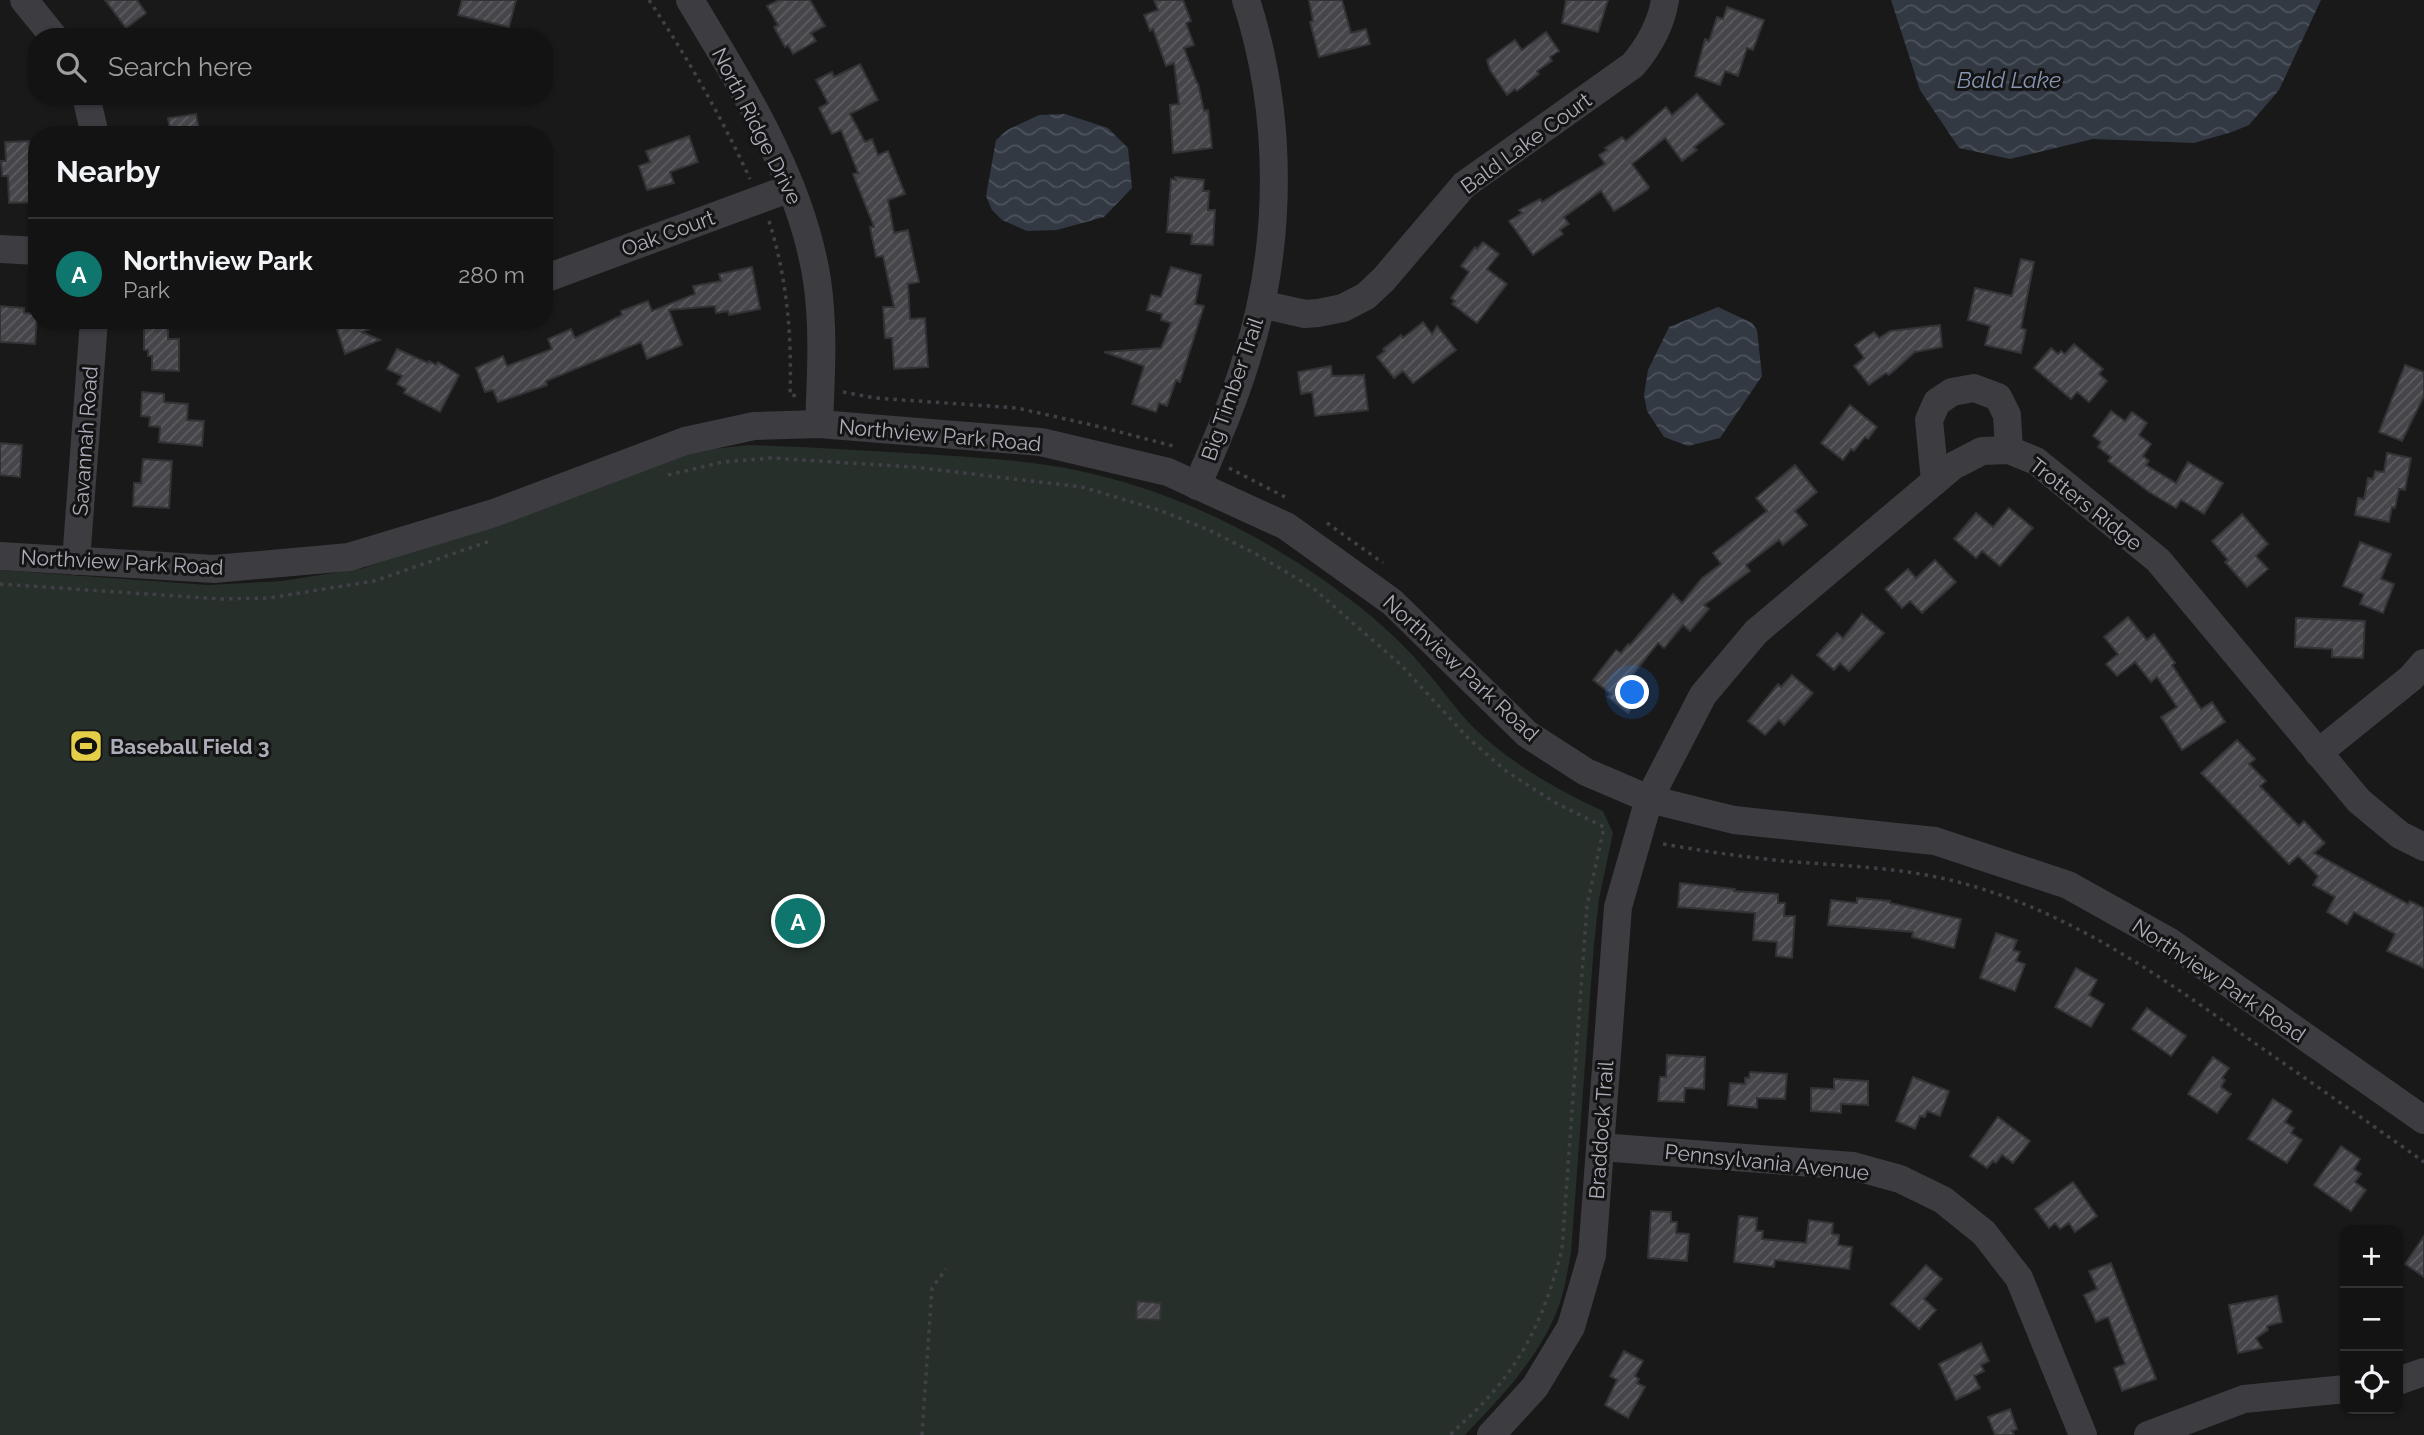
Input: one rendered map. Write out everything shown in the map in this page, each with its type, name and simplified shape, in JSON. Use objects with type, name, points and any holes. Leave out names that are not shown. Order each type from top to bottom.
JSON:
[{"type":"street","points":[[24,0],[47,28]]},
{"type":"street","name":"North Ridge Drive","points":[[690,0],[736,79],[792,188],[812,254],[819,295],[822,339],[819,424]]},
{"type":"street","name":"Big Timber Trail","points":[[1197,486],[1240,381],[1261,304],[1272,221],[1272,138],[1261,55],[1246,0]]},
{"type":"street","name":"Bald Lake Court","points":[[1261,304],[1305,314],[1343,308],[1366,296],[1384,279],[1464,185],[1633,65],[1653,37],[1665,0]]},
{"type":"street","points":[[88,105],[93,126]]},
{"type":"street","name":"Oak Court","points":[[553,276],[792,188]]},
{"type":"street","points":[[0,249],[28,251]]},
{"type":"street","name":"Savannah Road","points":[[76,561],[93,329]]},
{"type":"street","points":[[1936,481],[1929,420],[1937,402],[1952,392],[1974,388],[1998,397],[2007,415],[2009,450]]},
{"type":"street","name":"Northview Park Road","points":[[0,556],[214,569],[349,557],[494,513],[685,441],[754,426],[819,424],[1041,442],[1168,472],[1286,526],[1392,602],[1527,734],[1586,772],[1648,799],[1734,820],[1935,841],[2068,886],[2170,942],[2424,1120]]},
{"type":"street","name":"Trotters Ridge","points":[[1648,799],[1703,695],[1756,632],[1953,466],[1982,451],[2009,450],[2036,461],[2158,560],[2358,802],[2400,835],[2424,848]]},
{"type":"street","points":[[2318,753],[2411,678],[2424,663]]},
{"type":"street","name":"Braddock Trail","points":[[1491,1435],[1535,1387],[1570,1327],[1592,1255],[1618,907],[1648,799]]},
{"type":"street","name":"Pennsylvania Avenue","points":[[1600,1147],[1853,1166],[1900,1178],[1943,1200],[1984,1233],[2018,1278],[2083,1435]]},
{"type":"street","points":[[2403,1379],[2424,1372]]},
{"type":"street","points":[[2148,1435],[2244,1399],[2340,1390]]},
{"type":"path","points":[[664,476],[723,462],[771,458],[912,467],[1082,487],[1159,510],[1209,530],[1256,554],[1312,588],[1401,665],[1468,738],[1506,771],[1554,802],[1604,827],[1587,905],[1562,1249],[1537,1327],[1515,1364],[1491,1395],[1450,1435]]},
{"type":"path","points":[[0,584],[221,599],[269,598],[374,581],[505,536]]},
{"type":"path","points":[[1663,844],[1724,855],[1871,866],[1956,881],[2013,899],[2059,918],[2105,942],[2156,974],[2424,1162]]},
{"type":"path","points":[[922,1435],[932,1287],[946,1269]]},
{"type":"shaded area","points":[[749,445],[957,456],[1045,465],[1120,481],[1197,509],[1270,546],[1339,591],[1400,642],[1465,719],[1485,738],[1533,774],[1603,811],[1613,833],[1599,899],[1594,944],[1571,1253],[1555,1316],[1522,1371],[1465,1435],[0,1435],[0,570],[208,585],[282,581],[364,568],[660,460],[704,450]]},
{"type":"water","name":"Bald Lake","points":[[1891,0],[2321,0],[2279,90],[2249,125],[2194,143],[2093,139],[2010,159],[1959,148],[1920,90]]},
{"type":"water","points":[[1065,114],[1108,128],[1128,148],[1132,188],[1104,217],[1057,230],[1027,231],[1002,220],[992,210],[986,196],[996,140],[1007,130],[1039,115]]},
{"type":"water","points":[[1718,307],[1752,323],[1757,330],[1762,376],[1720,438],[1688,446],[1664,437],[1647,411],[1644,395],[1648,370],[1669,327]]},
{"type":"building","points":[[105,0],[137,0],[146,13],[126,28]]},
{"type":"building","points":[[462,0],[516,0],[509,27],[458,15]]},
{"type":"building","points":[[779,0],[810,0],[825,26],[811,33],[816,41],[793,54],[788,45],[785,47],[774,27],[778,25],[767,6]]},
{"type":"building","points":[[1154,0],[1183,0],[1191,21],[1186,23],[1194,45],[1184,48],[1198,83],[1204,111],[1208,110],[1212,148],[1173,153],[1170,105],[1179,104],[1174,63],[1166,66],[1153,29],[1150,31],[1144,15],[1158,10]]},
{"type":"building","points":[[1309,0],[1342,0],[1351,33],[1366,29],[1370,44],[1319,57],[1310,22],[1313,21]]},
{"type":"building","points":[[1566,0],[1608,0],[1598,32],[1562,23]]},
{"type":"building","points":[[1727,7],[1764,20],[1753,50],[1747,48],[1738,76],[1725,71],[1720,85],[1695,76],[1705,39],[1709,41],[1717,17],[1723,19]]},
{"type":"building","points":[[1546,32],[1559,51],[1550,57],[1552,61],[1537,71],[1539,74],[1517,91],[1515,89],[1507,95],[1490,70],[1487,60],[1515,40],[1522,50]]},
{"type":"building","points":[[860,64],[878,100],[850,114],[865,142],[872,139],[878,155],[888,151],[905,194],[888,200],[894,233],[908,230],[919,282],[908,284],[910,319],[925,318],[928,367],[894,369],[892,338],[885,338],[883,307],[894,307],[883,256],[876,257],[870,227],[874,227],[853,174],[858,173],[841,130],[832,134],[819,108],[828,103],[816,80],[832,72],[834,77]]},
{"type":"building","points":[[1697,94],[1724,124],[1694,147],[1697,150],[1682,161],[1665,138],[1632,164],[1649,187],[1647,190],[1614,211],[1601,191],[1564,217],[1569,224],[1560,230],[1563,234],[1533,255],[1509,221],[1522,213],[1519,210],[1540,199],[1542,202],[1605,164],[1599,155],[1607,150],[1605,148],[1622,137],[1626,141],[1666,107],[1672,115]]},
{"type":"building","points":[[196,114],[198,126],[169,126],[168,118]]},
{"type":"building","points":[[689,136],[698,162],[670,172],[674,183],[647,190],[639,166],[650,162],[646,151]]},
{"type":"building","points":[[28,141],[28,202],[9,203],[8,176],[2,176],[1,161],[6,161],[5,142]]},
{"type":"building","points":[[1175,177],[1204,180],[1203,191],[1209,191],[1208,210],[1215,210],[1213,245],[1191,244],[1192,234],[1167,232],[1171,179],[1176,180]]},
{"type":"building","points":[[1483,242],[1499,254],[1487,269],[1507,284],[1477,323],[1452,304],[1455,301],[1451,298],[1469,272],[1461,266],[1475,247],[1477,249]]},
{"type":"building","points":[[2021,259],[2034,262],[2021,328],[2026,330],[2021,353],[1985,345],[1990,326],[1968,320],[1975,288],[2012,296]]},
{"type":"building","points":[[752,267],[760,309],[729,315],[728,311],[716,313],[715,306],[669,310],[682,345],[647,359],[641,342],[546,381],[547,385],[498,402],[493,390],[485,392],[476,368],[503,356],[507,366],[552,349],[548,339],[571,329],[575,338],[622,315],[621,311],[648,301],[652,311],[695,294],[693,286],[721,281],[719,274]]},
{"type":"building","points":[[1171,267],[1201,275],[1195,304],[1204,306],[1180,382],[1176,380],[1167,406],[1159,403],[1156,412],[1132,404],[1144,366],[1104,352],[1161,348],[1171,323],[1161,320],[1162,314],[1147,310],[1151,295],[1161,297]]},
{"type":"building","points":[[0,306],[24,308],[24,313],[28,313],[28,329],[36,329],[35,344],[0,342]]},
{"type":"building","points":[[1423,322],[1432,334],[1437,326],[1456,350],[1413,383],[1403,371],[1394,378],[1377,357],[1401,335],[1403,338]]},
{"type":"building","points":[[1940,325],[1942,347],[1915,352],[1889,375],[1886,373],[1869,385],[1854,366],[1864,358],[1855,345],[1874,332],[1879,338],[1890,331]]},
{"type":"building","points":[[144,329],[168,329],[168,339],[179,339],[179,371],[152,370],[152,356],[148,356],[148,350],[144,350]]},
{"type":"building","points":[[337,329],[369,329],[362,332],[380,340],[345,354]]},
{"type":"building","points":[[2074,344],[2103,369],[2099,374],[2107,381],[2089,402],[2077,392],[2071,399],[2034,368],[2051,348],[2058,354],[2061,351],[2065,354]]},
{"type":"building","points":[[397,349],[428,363],[429,361],[436,365],[438,362],[459,375],[440,412],[404,393],[406,389],[397,384],[402,376],[387,369]]},
{"type":"building","points":[[2405,365],[2424,372],[2424,396],[2402,441],[2379,432]]},
{"type":"building","points":[[1331,366],[1332,376],[1364,375],[1368,410],[1315,416],[1312,392],[1301,394],[1298,372]]},
{"type":"building","points":[[142,392],[164,394],[164,402],[188,404],[187,420],[204,421],[202,446],[159,442],[160,427],[149,426],[150,417],[141,416]]},
{"type":"building","points":[[1850,405],[1877,427],[1868,439],[1865,437],[1843,460],[1821,443]]},
{"type":"building","points":[[2111,411],[2125,421],[2132,412],[2147,423],[2139,435],[2151,444],[2143,456],[2149,461],[2146,465],[2176,483],[2188,462],[2223,483],[2204,514],[2181,500],[2176,508],[2149,492],[2108,461],[2111,457],[2098,447],[2101,442],[2093,436]]},
{"type":"building","points":[[0,443],[22,445],[20,477],[0,475]]},
{"type":"building","points":[[2387,453],[2411,458],[2405,490],[2399,489],[2389,522],[2355,515],[2358,498],[2364,499],[2368,478],[2373,479],[2375,471],[2384,472]]},
{"type":"building","points":[[143,459],[172,461],[169,508],[133,506],[134,483],[141,483]]},
{"type":"building","points":[[1795,465],[1817,492],[1795,511],[1807,525],[1783,545],[1779,540],[1746,565],[1750,571],[1704,605],[1709,609],[1690,631],[1683,625],[1664,648],[1658,643],[1631,677],[1645,687],[1628,713],[1608,697],[1611,694],[1593,680],[1616,650],[1621,653],[1630,645],[1673,594],[1682,603],[1702,578],[1721,564],[1713,553],[1767,511],[1756,498]]},
{"type":"building","points":[[2009,508],[2033,528],[2000,566],[1982,551],[1976,558],[1954,539],[1976,513],[1993,527]]},
{"type":"building","points":[[2242,514],[2268,544],[2256,556],[2268,569],[2247,587],[2225,562],[2228,560],[2212,541]]},
{"type":"building","points":[[2360,542],[2391,554],[2381,579],[2394,584],[2383,613],[2360,604],[2364,594],[2343,586]]},
{"type":"building","points":[[1935,560],[1956,582],[1922,613],[1910,601],[1902,608],[1885,589],[1908,569],[1916,578]]},
{"type":"building","points":[[1862,614],[1884,633],[1849,671],[1840,663],[1834,670],[1817,655],[1837,633],[1843,638]]},
{"type":"building","points":[[2128,617],[2147,640],[2154,634],[2175,663],[2172,665],[2201,709],[2212,702],[2225,722],[2182,750],[2161,717],[2177,707],[2157,677],[2151,682],[2135,662],[2117,676],[2106,664],[2118,654],[2104,637]]},
{"type":"building","points":[[2296,618],[2365,621],[2363,658],[2332,657],[2332,649],[2295,647]]},
{"type":"building","points":[[1792,675],[1813,693],[1784,725],[1779,720],[1765,735],[1748,721],[1778,684],[1781,687]]},
{"type":"building","points":[[2237,740],[2255,759],[2249,764],[2266,781],[2260,786],[2299,826],[2304,821],[2325,843],[2314,853],[2408,904],[2410,901],[2424,908],[2424,968],[2387,951],[2395,934],[2354,912],[2347,924],[2327,912],[2335,897],[2313,885],[2318,876],[2298,856],[2289,864],[2201,773]]},
{"type":"building","points":[[1680,883],[1778,894],[1778,903],[1785,903],[1784,916],[1795,916],[1792,958],[1776,956],[1777,942],[1753,940],[1755,913],[1678,907]]},
{"type":"building","points":[[1857,898],[1890,901],[1961,919],[1954,948],[1912,937],[1913,932],[1828,925],[1831,900],[1857,903]]},
{"type":"building","points":[[1996,933],[2017,940],[2013,950],[2020,952],[2016,961],[2025,964],[2015,991],[1980,978]]},
{"type":"building","points":[[2076,968],[2097,980],[2089,995],[2104,1004],[2091,1027],[2055,1007]]},
{"type":"building","points":[[2147,1008],[2186,1036],[2171,1056],[2132,1029]]},
{"type":"building","points":[[1667,1055],[1705,1057],[1704,1089],[1685,1088],[1684,1102],[1658,1101],[1660,1077],[1666,1077]]},
{"type":"building","points":[[2213,1057],[2229,1068],[2222,1078],[2225,1080],[2221,1087],[2231,1094],[2217,1113],[2188,1094]]},
{"type":"building","points":[[1750,1072],[1787,1074],[1785,1099],[1757,1098],[1757,1108],[1728,1105],[1730,1083],[1745,1084],[1745,1078],[1749,1078]]},
{"type":"building","points":[[1913,1077],[1949,1091],[1940,1116],[1927,1111],[1925,1117],[1920,1116],[1915,1129],[1896,1121]]},
{"type":"building","points":[[1834,1079],[1868,1081],[1868,1105],[1841,1104],[1841,1113],[1811,1111],[1811,1088],[1834,1089]]},
{"type":"building","points":[[2273,1099],[2292,1111],[2285,1122],[2294,1128],[2291,1133],[2302,1140],[2287,1163],[2248,1139]]},
{"type":"building","points":[[1998,1117],[2030,1141],[2013,1163],[2002,1155],[1996,1163],[1993,1161],[1987,1168],[1970,1156]]},
{"type":"building","points":[[2341,1146],[2360,1159],[2354,1169],[2361,1174],[2355,1182],[2366,1190],[2351,1211],[2314,1185]]},
{"type":"building","points":[[2073,1182],[2097,1216],[2075,1232],[2069,1223],[2060,1229],[2055,1223],[2049,1228],[2035,1209]]},
{"type":"building","points":[[1651,1211],[1671,1212],[1671,1222],[1677,1222],[1676,1233],[1689,1234],[1687,1261],[1648,1258]]},
{"type":"building","points":[[1739,1216],[1757,1218],[1756,1231],[1763,1231],[1762,1239],[1806,1243],[1809,1220],[1833,1223],[1832,1234],[1839,1235],[1838,1245],[1852,1247],[1849,1269],[1775,1260],[1774,1267],[1734,1262]]},
{"type":"building","points":[[2424,1236],[2424,1277],[2405,1264]]},
{"type":"building","points":[[2111,1263],[2156,1379],[2122,1391],[2114,1368],[2125,1364],[2108,1317],[2096,1322],[2084,1295],[2097,1289],[2089,1271]]},
{"type":"building","points":[[1926,1265],[1942,1279],[1924,1299],[1936,1310],[1919,1329],[1891,1304]]},
{"type":"building","points":[[2277,1296],[2282,1322],[2267,1326],[2268,1330],[2256,1338],[2262,1348],[2238,1353],[2229,1305]]},
{"type":"building","points":[[1137,1301],[1161,1303],[1160,1320],[1136,1319]]},
{"type":"building","points":[[1981,1343],[1989,1361],[1981,1365],[1984,1371],[1974,1376],[1980,1388],[1956,1400],[1939,1364]]},
{"type":"building","points":[[1624,1351],[1643,1361],[1635,1376],[1639,1379],[1637,1383],[1645,1387],[1628,1418],[1605,1405],[1617,1380],[1610,1376]]},
{"type":"building","points":[[2010,1409],[2017,1429],[2012,1431],[2014,1435],[1995,1435],[1988,1417]]},
{"type":"place","name":"Baseball Field 3","points":[[86,746]]},
{"type":"place","name":"Northview Park","points":[[798,921]]}]
